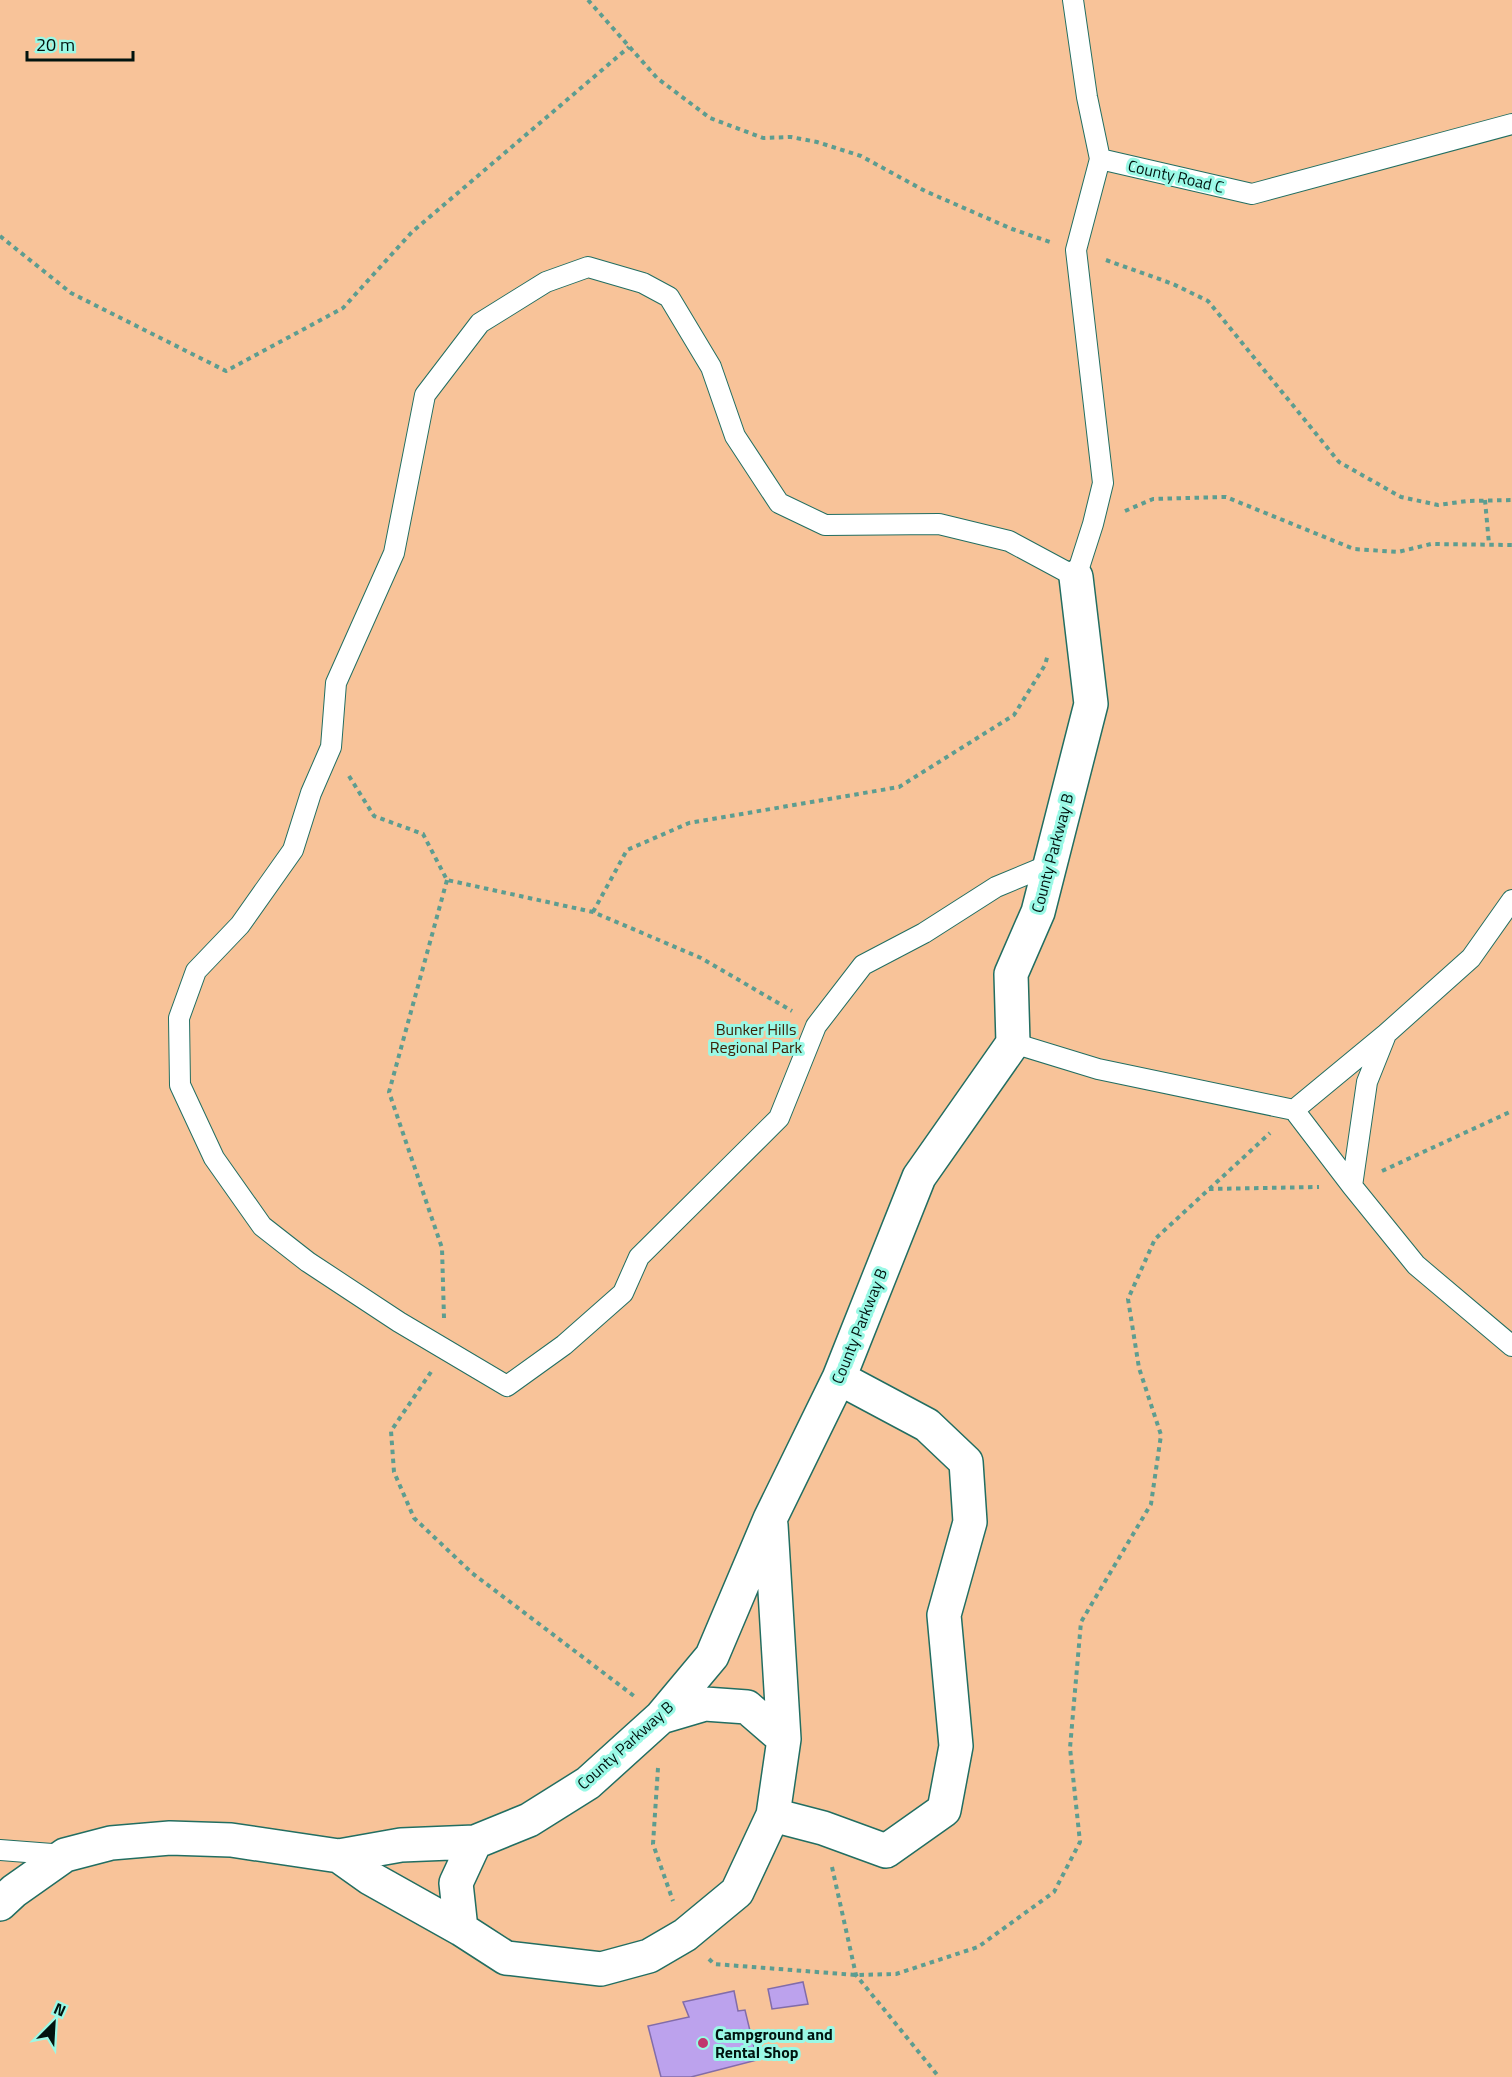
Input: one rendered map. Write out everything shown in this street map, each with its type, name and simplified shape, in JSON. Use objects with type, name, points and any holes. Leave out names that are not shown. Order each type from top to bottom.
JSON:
[{"type":"street","name":"County Parkway B","points":[[0,1904],[14,1891],[65,1855],[111,1843],[170,1838],[231,1840],[339,1856],[401,1845],[475,1842],[529,1820],[588,1783],[661,1717],[712,1656],[770,1519],[839,1378],[919,1177],[1013,1043],[1011,974],[1038,912],[1091,704],[1076,577]]},
{"type":"street","points":[[773,1815],[823,1828],[886,1851],[944,1810],[956,1746],[944,1616],[970,1522],[966,1462],[927,1425],[839,1378]]},
{"type":"street","name":"County Parkway B","points":[[339,1856],[370,1878],[461,1929],[506,1959],[601,1969],[649,1956],[685,1935],[737,1892],[773,1815],[784,1738],[770,1519]]},
{"type":"street","points":[[661,1717],[705,1704],[747,1707],[784,1738]]},
{"type":"street","points":[[461,1929],[456,1883],[475,1842]]},
{"type":"lane","points":[[1049,865],[996,887],[924,933],[863,964],[816,1026],[779,1118],[639,1257],[623,1293],[564,1345],[507,1386],[399,1322],[308,1262],[262,1226],[214,1158],[180,1085],[179,1018],[196,971],[240,925],[293,850],[310,793],[331,747],[336,683],[394,553],[425,395],[480,323],[546,282],[588,267],[643,283],[669,297],[711,367],[735,436],[779,503],[825,525],[939,524],[999,538],[1009,541],[1076,577],[1094,524],[1103,483],[1076,250],[1100,159],[1087,97],[1073,0]]},
{"type":"lane","name":"County Road C","points":[[1100,159],[1252,195],[1512,124]]},
{"type":"lane","points":[[1294,1110],[1386,1034],[1471,958],[1512,900]]},
{"type":"lane","points":[[1352,1186],[1367,1082],[1386,1034]]},
{"type":"lane","points":[[1013,1043],[1098,1069],[1294,1110],[1416,1265],[1512,1346]]},
{"type":"lane","points":[[0,1850],[65,1855]]},
{"type":"path","points":[[0,236],[71,292],[226,371],[343,308],[412,232],[629,47]]},
{"type":"path","points":[[1094,524],[1153,499],[1226,497],[1354,549],[1398,552],[1431,544],[1512,545]]},
{"type":"path","points":[[1485,500],[1489,545]]},
{"type":"path","points":[[593,912],[627,850],[689,824],[899,787],[1014,715],[1045,665],[1048,654]]},
{"type":"path","points":[[331,747],[374,816],[423,834],[447,880],[593,912],[701,958],[816,1026]]},
{"type":"path","points":[[856,1975],[896,1974],[978,1947],[1054,1892],[1080,1842],[1070,1748],[1081,1622],[1151,1504],[1161,1435],[1139,1368],[1128,1299],[1155,1239],[1294,1110]]},
{"type":"path","points":[[823,1828],[856,1975],[939,2077]]},
{"type":"green space","name":"Bunker Hills Regional Park","points":[[0,0],[1512,0],[1512,2077],[0,2077]]},
{"type":"building","points":[[803,1982],[808,2004],[772,2009],[768,1989]]},
{"type":"building","name":"Campground and Rental Shop","points":[[734,1991],[738,2011],[745,2010],[757,2060],[691,2077],[661,2077],[648,2026],[689,2017],[683,2002]]},
{"type":"place","name":"Campground and Rental Shop","points":[[703,2043]]}]
